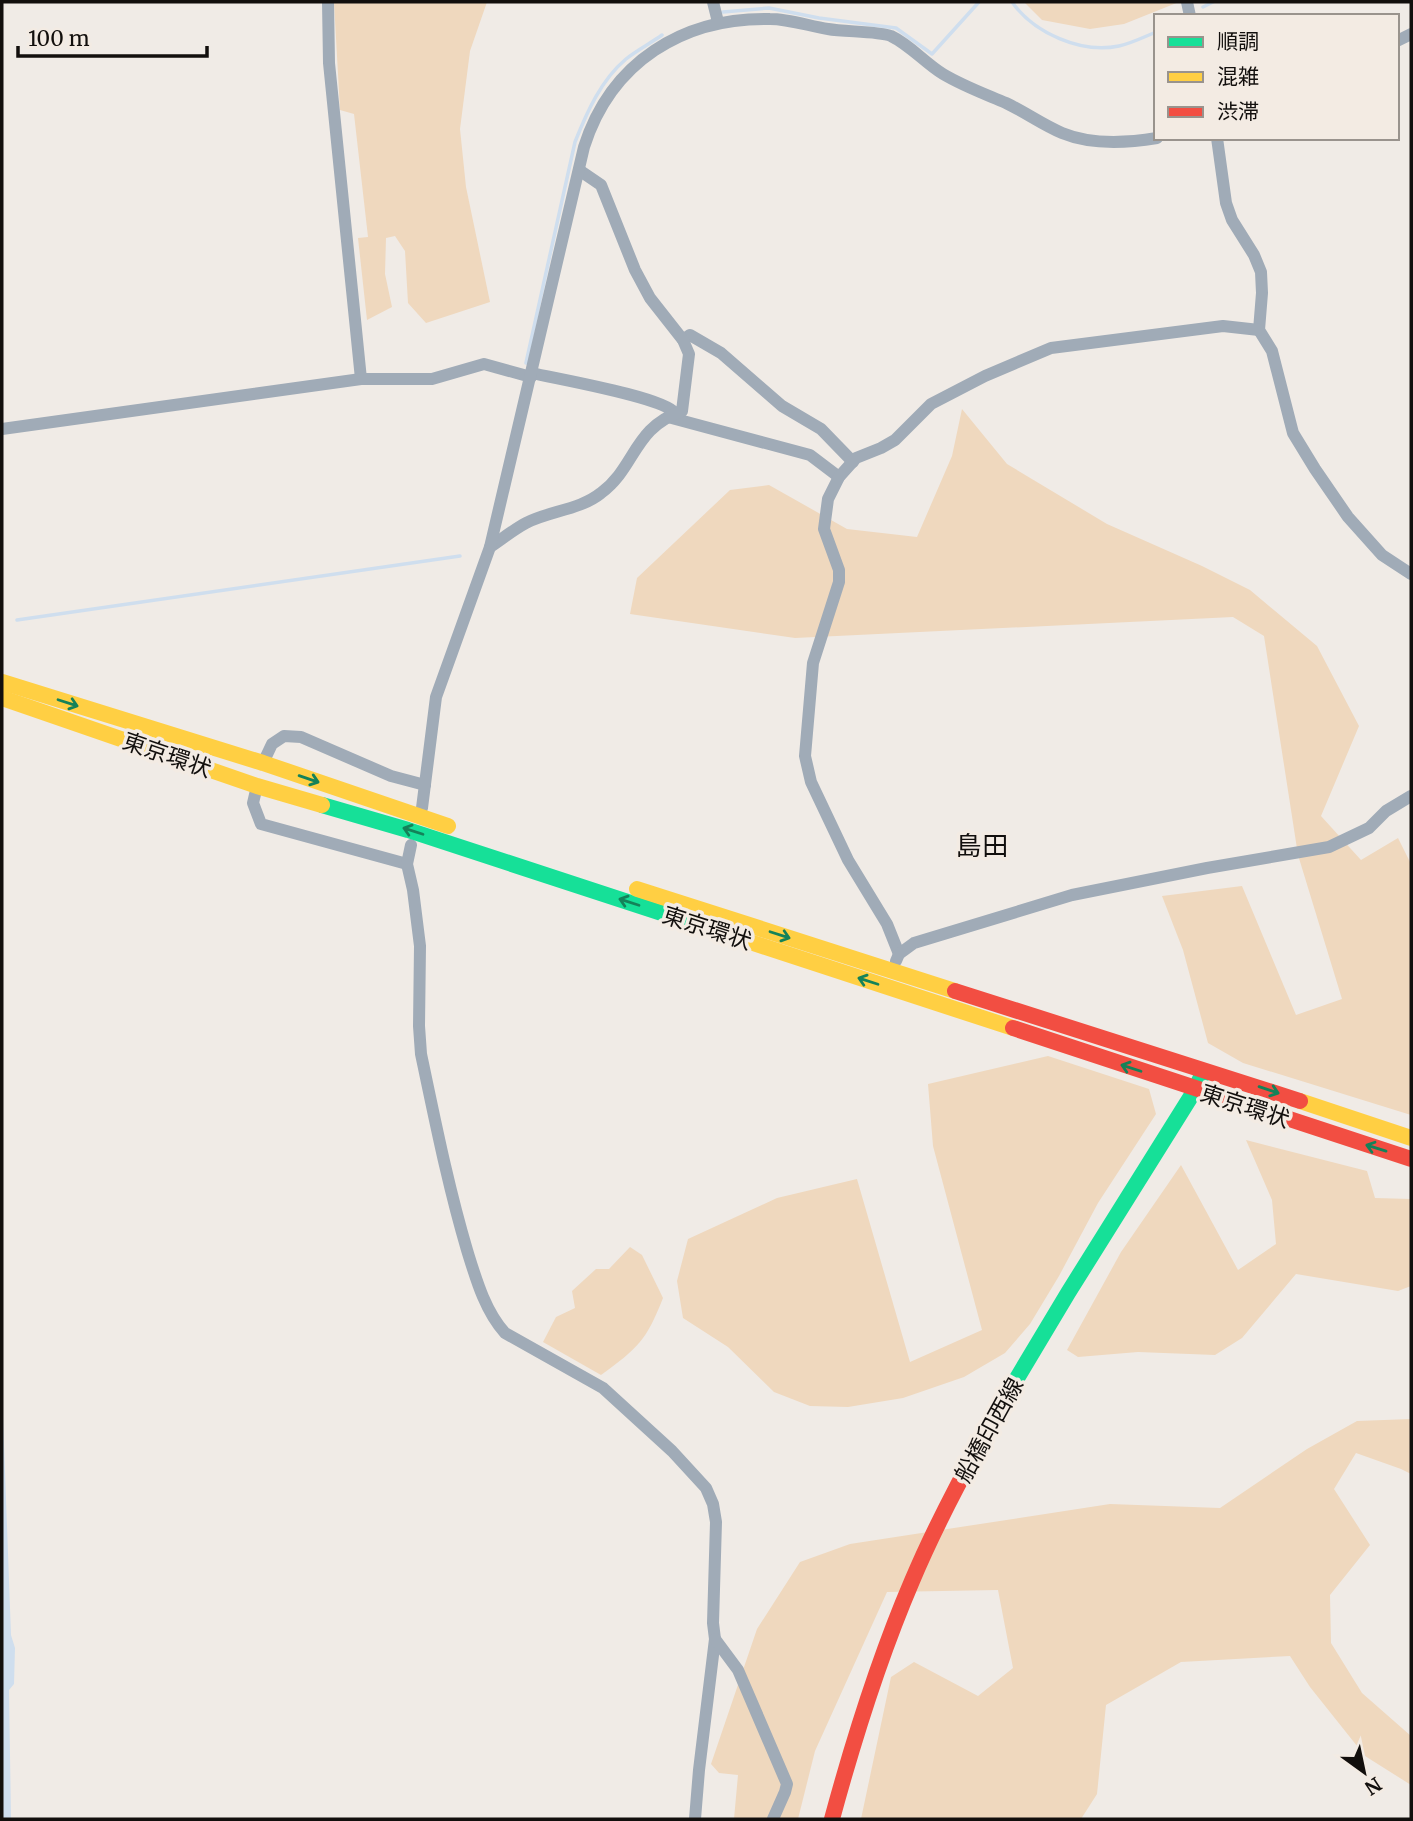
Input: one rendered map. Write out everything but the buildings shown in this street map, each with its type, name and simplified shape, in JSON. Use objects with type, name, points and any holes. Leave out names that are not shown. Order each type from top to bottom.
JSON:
[{"type":"main road","name":"東京環状","points":[[3,690],[263,764],[727,918],[1204,1068],[1411,1138]]},
{"type":"main road","name":"東京環状","points":[[3,690],[257,786],[408,830],[1411,1159]]},
{"type":"main road","points":[[718,932],[727,918]]},
{"type":"main road","points":[[915,996],[922,980]]},
{"type":"main road","name":"船橋印西線","points":[[832,1819],[874,1678],[922,1559],[979,1444],[1195,1090],[1204,1068]]},
{"type":"street","points":[[328,2],[329,63],[362,379]]},
{"type":"street","points":[[713,2],[718,22]]},
{"type":"street","points":[[422,808],[436,697],[490,547],[589,129],[620,78],[645,57],[686,32],[718,22],[773,19],[891,36],[942,73],[1063,133],[1098,141],[1154,138]]},
{"type":"street","points":[[1217,140],[1226,204],[1261,272],[1259,330],[1272,351],[1293,433],[1348,517],[1382,555],[1411,573]]},
{"type":"street","points":[[490,547],[526,523],[601,494],[616,480],[639,441],[651,428],[682,411],[690,354],[683,340],[650,298],[635,270],[601,186],[579,170]]},
{"type":"street","points":[[899,954],[887,924],[848,860],[811,782],[805,756],[813,663],[839,582],[839,570],[824,528],[828,499],[839,477],[856,458],[895,440],[931,404],[985,376],[1051,348],[1223,326],[1259,330]]},
{"type":"street","points":[[683,340],[690,335],[721,353],[782,406],[821,429],[853,462]]},
{"type":"street","points":[[2,429],[362,379],[432,379],[484,364],[647,399],[671,407],[671,415]]},
{"type":"street","points":[[671,415],[810,455],[839,477]]},
{"type":"street","points":[[263,764],[272,744],[285,736],[301,737],[391,775],[425,785]]},
{"type":"street","points":[[257,786],[253,803],[261,824],[407,864]]},
{"type":"street","points":[[892,971],[899,954],[914,943],[1072,895],[1329,847],[1369,828],[1386,811],[1411,796]]},
{"type":"street","points":[[411,845],[407,864],[420,946],[421,1054],[453,1200],[481,1292],[496,1323],[505,1333],[603,1388],[671,1451],[706,1488],[713,1504],[716,1522],[713,1623],[715,1639],[695,1819]]},
{"type":"street","points":[[715,1639],[738,1670],[787,1784],[773,1819]]},
{"type":"shaded area","points":[[334,2],[487,2],[470,51],[460,129],[466,187],[490,302],[426,323],[408,303],[405,251],[395,236],[386,238],[385,274],[392,307],[367,320],[358,238],[368,237],[354,114],[340,110]]},
{"type":"shaded area","points":[[1024,2],[1179,2],[1124,24],[1090,29],[1042,20]]},
{"type":"shaded area","points":[[962,409],[1007,464],[1107,524],[1250,590],[1317,646],[1359,726],[1321,816],[1361,860],[1398,838],[1411,864],[1411,1115],[1243,1063],[1208,1043],[1183,950],[1162,896],[1242,886],[1296,1015],[1342,999],[1298,855],[1264,636],[1233,617],[795,638],[630,614],[637,578],[730,490],[769,485],[847,529],[917,537],[952,456]]},
{"type":"shaded area","points":[[1048,1056],[1149,1089],[1156,1114],[1098,1203],[1030,1324],[1005,1353],[964,1377],[903,1398],[848,1407],[810,1406],[774,1392],[728,1347],[683,1318],[677,1281],[688,1239],[777,1198],[857,1179],[910,1362],[982,1330],[933,1146],[928,1084]]},
{"type":"shaded area","points":[[1246,1140],[1367,1171],[1375,1198],[1411,1199],[1411,1286],[1398,1291],[1296,1274],[1242,1338],[1215,1355],[1138,1352],[1078,1357],[1067,1350],[1121,1252],[1181,1165],[1238,1270],[1276,1244],[1272,1200]]},
{"type":"shaded area","points":[[630,1247],[642,1255],[663,1298],[640,1343],[601,1375],[543,1342],[556,1317],[575,1308],[572,1291],[596,1269],[609,1269]]},
{"type":"shaded area","points":[[1411,1419],[1411,1474],[1356,1453],[1334,1489],[1370,1545],[1330,1595],[1331,1643],[1362,1693],[1411,1736],[1411,1785],[1365,1756],[1310,1687],[1290,1656],[1181,1662],[1106,1705],[1097,1794],[1081,1819],[861,1819],[891,1677],[914,1662],[978,1696],[1013,1668],[998,1590],[887,1592],[815,1751],[798,1819],[734,1819],[738,1775],[719,1773],[711,1764],[757,1629],[800,1562],[850,1544],[1110,1504],[1220,1508],[1307,1449],[1357,1421]]},
{"type":"water","points":[[2,1390],[11,1635],[15,1648],[14,1684],[9,1690],[11,1819],[2,1819]]},
{"type":"waterway","points":[[723,12],[769,8],[819,18],[896,28],[932,54],[979,2]]},
{"type":"waterway","points":[[1012,2],[1021,13],[1046,32],[1074,44],[1104,48],[1119,46],[1154,33]]},
{"type":"waterway","points":[[1203,7],[1213,2]]},
{"type":"waterway","points":[[526,363],[575,142],[596,97],[617,67],[662,35]]},
{"type":"waterway","points":[[17,620],[460,556]]},
{"type":"traffic: fast","points":[[322,805],[408,830],[747,941]]},
{"type":"traffic: fast","points":[[1007,1395],[1202,1075]]},
{"type":"traffic: slow","points":[[2,682],[263,763],[448,826]]},
{"type":"traffic: slow","points":[[2,698],[257,786],[322,805]]},
{"type":"traffic: slow","points":[[637,889],[955,991]]},
{"type":"traffic: slow","points":[[747,941],[1013,1028]]},
{"type":"traffic: slow","points":[[1300,1101],[1411,1138]]},
{"type":"traffic: jam","points":[[955,991],[1300,1101]]},
{"type":"traffic: jam","points":[[1013,1028],[1411,1159]]},
{"type":"traffic: jam","points":[[832,1819],[868,1698],[900,1610],[945,1510],[1007,1395]]},
{"type":"district","name":"島田","points":[[982,846]]}]
